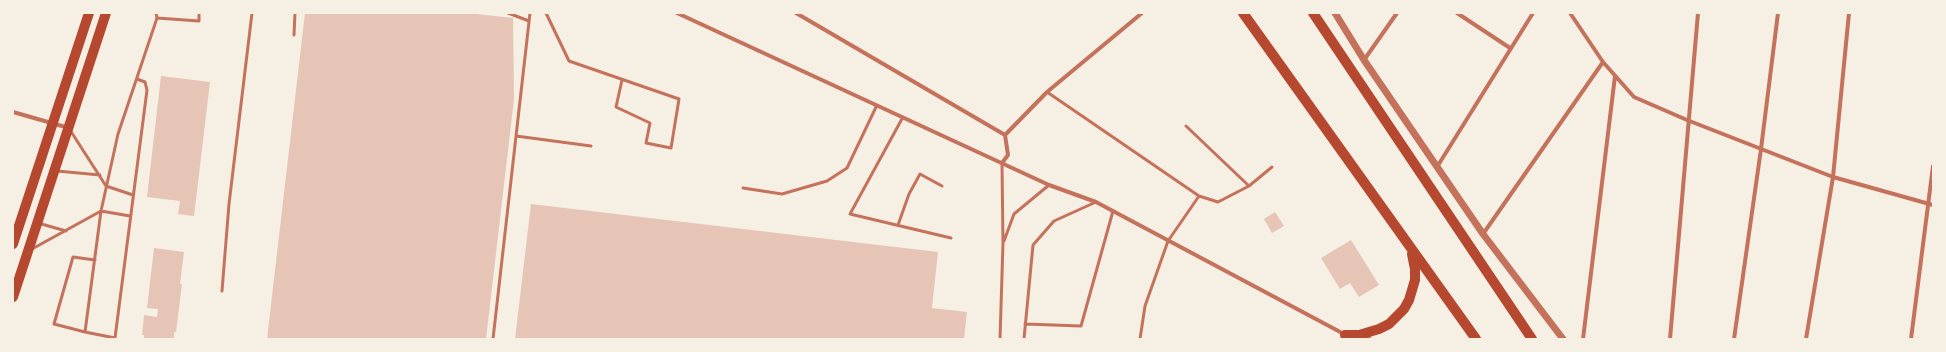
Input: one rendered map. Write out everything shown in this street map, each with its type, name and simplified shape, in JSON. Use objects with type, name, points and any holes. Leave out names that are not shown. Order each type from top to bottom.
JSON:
[{"type":"main road","points":[[13,244],[54,124],[89,13]]},
{"type":"main road","points":[[13,297],[106,13]]},
{"type":"main road","points":[[1243,13],[1476,339]]},
{"type":"main road","points":[[1313,13],[1532,339]]},
{"type":"main road","points":[[1349,337],[1380,329],[1389,324],[1404,309],[1413,290],[1415,280],[1415,269],[1410,248]]},
{"type":"street","points":[[676,13],[1049,185],[1096,202],[1349,337],[1370,339]]},
{"type":"street","points":[[796,13],[1005,135]]},
{"type":"street","points":[[1005,135],[1047,92],[1142,13]]},
{"type":"street","points":[[1335,13],[1364,60],[1483,234],[1563,339]]},
{"type":"street","points":[[1364,60],[1397,13]]},
{"type":"street","points":[[1458,13],[1510,48]]},
{"type":"street","points":[[1437,167],[1533,13]]},
{"type":"street","points":[[1570,13],[1604,62],[1634,97],[1687,120],[1833,177],[1931,205]]},
{"type":"street","points":[[1670,339],[1687,120],[1698,13]]},
{"type":"street","points":[[1734,339],[1761,149],[1778,13]]},
{"type":"street","points":[[1806,339],[1833,177],[1849,13]]},
{"type":"street","points":[[1483,234],[1604,62]]},
{"type":"street","points":[[1583,339],[1615,76]]},
{"type":"street","points":[[13,112],[69,128]]},
{"type":"street","points":[[1002,163],[1008,155],[1005,135]]},
{"type":"street","points":[[1911,339],[1931,205],[1933,166]]},
{"type":"lane","points":[[85,332],[101,211],[106,186],[118,134],[156,18],[156,13]]},
{"type":"lane","points":[[156,18],[199,21],[199,13]]},
{"type":"lane","points":[[222,291],[229,204],[252,13]]},
{"type":"lane","points":[[294,35],[295,13]]},
{"type":"lane","points":[[508,13],[529,21]]},
{"type":"lane","points":[[493,339],[530,13]]},
{"type":"lane","points":[[546,13],[569,61],[679,99],[672,148],[646,143],[650,123],[616,106],[622,80]]},
{"type":"lane","points":[[95,260],[73,257],[54,324],[115,338],[147,90],[145,82],[136,78]]},
{"type":"lane","points":[[1047,92],[1199,196],[1218,202],[1249,186],[1272,167]]},
{"type":"lane","points":[[743,188],[782,194],[827,181],[847,168],[877,105]]},
{"type":"lane","points":[[903,117],[850,214],[951,238]]},
{"type":"lane","points":[[1186,126],[1249,186]]},
{"type":"lane","points":[[69,128],[106,186],[133,195]]},
{"type":"lane","points":[[516,136],[591,146]]},
{"type":"lane","points":[[1000,339],[1003,243],[1002,163]]},
{"type":"lane","points":[[55,171],[100,175]]},
{"type":"lane","points":[[898,225],[909,194],[920,174],[942,186]]},
{"type":"lane","points":[[1003,243],[1014,214],[1049,185]]},
{"type":"lane","points":[[1140,339],[1145,306],[1168,241],[1199,196]]},
{"type":"lane","points":[[1024,339],[1033,245],[1054,221],[1096,202]]},
{"type":"lane","points":[[28,252],[101,211],[130,216]]},
{"type":"lane","points":[[1025,324],[1081,326],[1113,211]]},
{"type":"lane","points":[[38,223],[66,231]]},
{"type":"building","points":[[305,13],[468,13],[513,18],[514,99],[486,339],[267,339]]},
{"type":"building","points":[[161,76],[210,82],[194,216],[178,214],[180,201],[147,197]]},
{"type":"building","points":[[531,204],[938,252],[932,308],[967,312],[964,339],[515,339]]},
{"type":"building","points":[[1275,212],[1284,226],[1272,233],[1264,219]]},
{"type":"building","points":[[1351,240],[1379,285],[1359,297],[1350,283],[1340,289],[1321,258]]},
{"type":"building","points":[[154,248],[184,252],[180,284],[182,284],[174,339],[144,339],[144,335],[142,335],[144,315],[157,317],[158,309],[147,308]]}]
